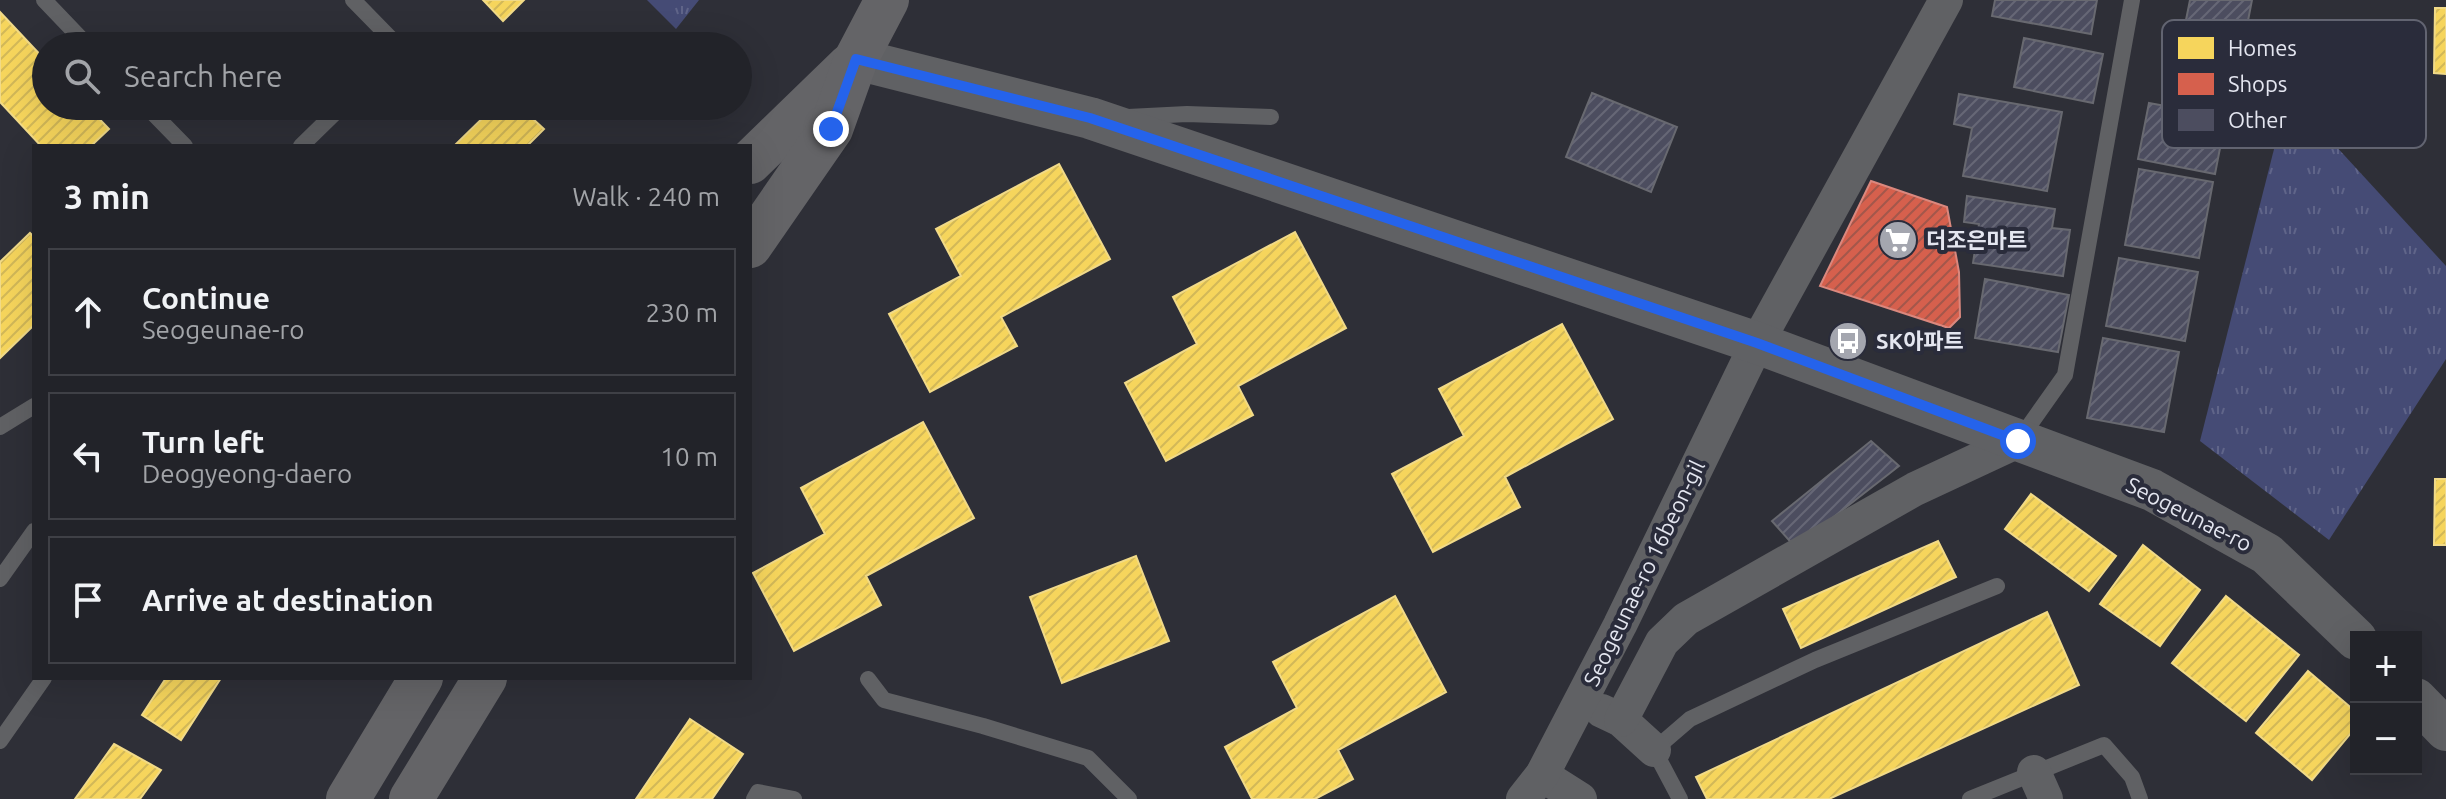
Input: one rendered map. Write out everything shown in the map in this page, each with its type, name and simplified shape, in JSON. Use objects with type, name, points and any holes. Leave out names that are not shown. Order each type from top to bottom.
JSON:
[{"type":"main road","points":[[752,243],[831,129],[856,59],[887,0]]},
{"type":"main road","points":[[752,160],[856,59]]},
{"type":"main road","points":[[348,799],[420,680]]},
{"type":"main road","points":[[411,799],[484,680]]},
{"type":"street","name":"Seogeunae-ro 16beon-gil","points":[[1532,787],[1620,625],[1757,343],[1946,0]]},
{"type":"street","name":"Seogeunae-ro","points":[[856,59],[1090,118],[1757,343],[2152,490],[2267,554],[2350,633]]},
{"type":"street","points":[[1621,720],[1662,642],[1686,619],[1915,489],[2018,441]]},
{"type":"street","points":[[1620,625],[1662,642]]},
{"type":"street","points":[[1581,700],[1621,720],[1654,750]]},
{"type":"street","points":[[2420,703],[2446,728]]},
{"type":"street","points":[[1532,787],[1580,799]]},
{"type":"lane","points":[[44,0],[75,32]]},
{"type":"lane","points":[[353,0],[384,32]]},
{"type":"lane","points":[[2018,441],[2065,375],[2132,0]]},
{"type":"lane","points":[[1090,118],[1187,114],[1271,117]]},
{"type":"lane","points":[[160,120],[183,144]]},
{"type":"lane","points":[[303,144],[328,120]]},
{"type":"lane","points":[[0,427],[32,407]]},
{"type":"lane","points":[[0,579],[32,534]]},
{"type":"lane","points":[[1680,799],[1654,750],[1690,719],[1815,660],[1997,586]]},
{"type":"lane","points":[[868,679],[884,700],[1088,758],[1129,799]]},
{"type":"lane","points":[[0,741],[43,680]]},
{"type":"lane","points":[[1970,799],[2040,786],[2104,745],[2132,777],[2140,799]]},
{"type":"lane","points":[[754,799],[758,792],[794,799]]},
{"type":"green space","points":[[647,0],[699,0],[676,29]]},
{"type":"green space","points":[[2274,148],[2338,148],[2446,266],[2446,359],[2329,540],[2200,441]]},
{"type":"building: Homes","points":[[483,0],[524,0],[503,21]]},
{"type":"building: Homes","points":[[2435,8],[2446,8],[2446,74],[2434,73]]},
{"type":"building: Homes","points":[[0,12],[32,46],[32,120],[100,120],[109,129],[93,144],[39,144],[0,102]]},
{"type":"building: Homes","points":[[481,120],[534,120],[544,129],[529,144],[456,144]]},
{"type":"building: Homes","points":[[1059,164],[1110,259],[1001,317],[1017,346],[930,392],[889,314],[961,276],[936,229]]},
{"type":"building: Homes","points":[[1295,232],[1346,328],[1238,386],[1253,415],[1166,461],[1125,383],[1197,344],[1173,297]]},
{"type":"building: Homes","points":[[30,233],[32,235],[32,327],[0,358],[0,262]]},
{"type":"building: Homes","points":[[1562,324],[1613,419],[1505,477],[1520,507],[1433,552],[1392,474],[1464,436],[1439,389]]},
{"type":"building: Homes","points":[[923,422],[974,518],[866,576],[881,605],[794,651],[753,573],[825,534],[801,488]]},
{"type":"building: Homes","points":[[2435,479],[2446,479],[2446,545],[2434,545]]},
{"type":"building: Homes","points":[[2031,494],[2116,556],[2089,591],[2005,529]]},
{"type":"building: Homes","points":[[1938,541],[1956,577],[1801,648],[1783,609]]},
{"type":"building: Homes","points":[[2143,545],[2200,590],[2160,646],[2100,604]]},
{"type":"building: Homes","points":[[1136,556],[1169,641],[1062,683],[1030,597]]},
{"type":"building: Homes","points":[[1395,596],[1446,692],[1338,750],[1353,779],[1315,799],[1252,799],[1225,747],[1297,708],[1273,662]]},
{"type":"building: Homes","points":[[2226,596],[2299,655],[2246,721],[2172,663]]},
{"type":"building: Homes","points":[[2047,612],[2079,685],[1829,799],[1707,799],[1696,777]]},
{"type":"building: Homes","points":[[2308,671],[2350,707],[2350,734],[2312,780],[2256,733]]},
{"type":"building: Homes","points":[[165,680],[220,680],[181,740],[142,715]]},
{"type":"building: Homes","points":[[690,719],[743,754],[712,799],[636,799]]},
{"type":"building: Homes","points":[[114,744],[161,770],[140,799],[75,799]]},
{"type":"building: Shops","name":"더조은마트","points":[[1871,181],[1947,207],[1959,272],[1960,317],[1949,328],[1820,286]]},
{"type":"building: Other","points":[[1995,0],[2097,0],[2091,34],[1992,16]]},
{"type":"building: Other","points":[[2190,0],[2252,0],[2248,20],[2186,20]]},
{"type":"building: Other","points":[[2024,38],[2103,54],[2093,103],[2014,87]]},
{"type":"building: Other","points":[[1592,93],[1677,127],[1651,192],[1566,157]]},
{"type":"building: Other","points":[[1959,94],[2062,112],[2047,191],[1963,176],[1972,128],[1954,124]]},
{"type":"building: Other","points":[[2149,103],[2162,105],[2162,148],[2220,148],[2215,174],[2138,159]]},
{"type":"building: Other","points":[[2139,169],[2213,182],[2199,258],[2125,245]]},
{"type":"building: Other","points":[[1967,196],[2055,209],[2052,228],[2070,230],[2063,276],[1973,263],[1979,224],[1964,222]]},
{"type":"building: Other","points":[[2119,258],[2198,272],[2185,341],[2106,326]]},
{"type":"building: Other","points":[[1985,279],[2069,295],[2058,352],[1975,338]]},
{"type":"building: Other","points":[[2103,338],[2179,352],[2164,432],[2087,418]]},
{"type":"building: Other","points":[[1871,441],[1899,466],[1795,547],[1772,521]]},
{"type":"place","name":"더조은마트","points":[[1898,240]]},
{"type":"place","name":"SK아파트","points":[[1848,341]]},
{"type":"route","points":[[831,129],[856,59],[1090,118],[1757,343],[2018,441]]}]
